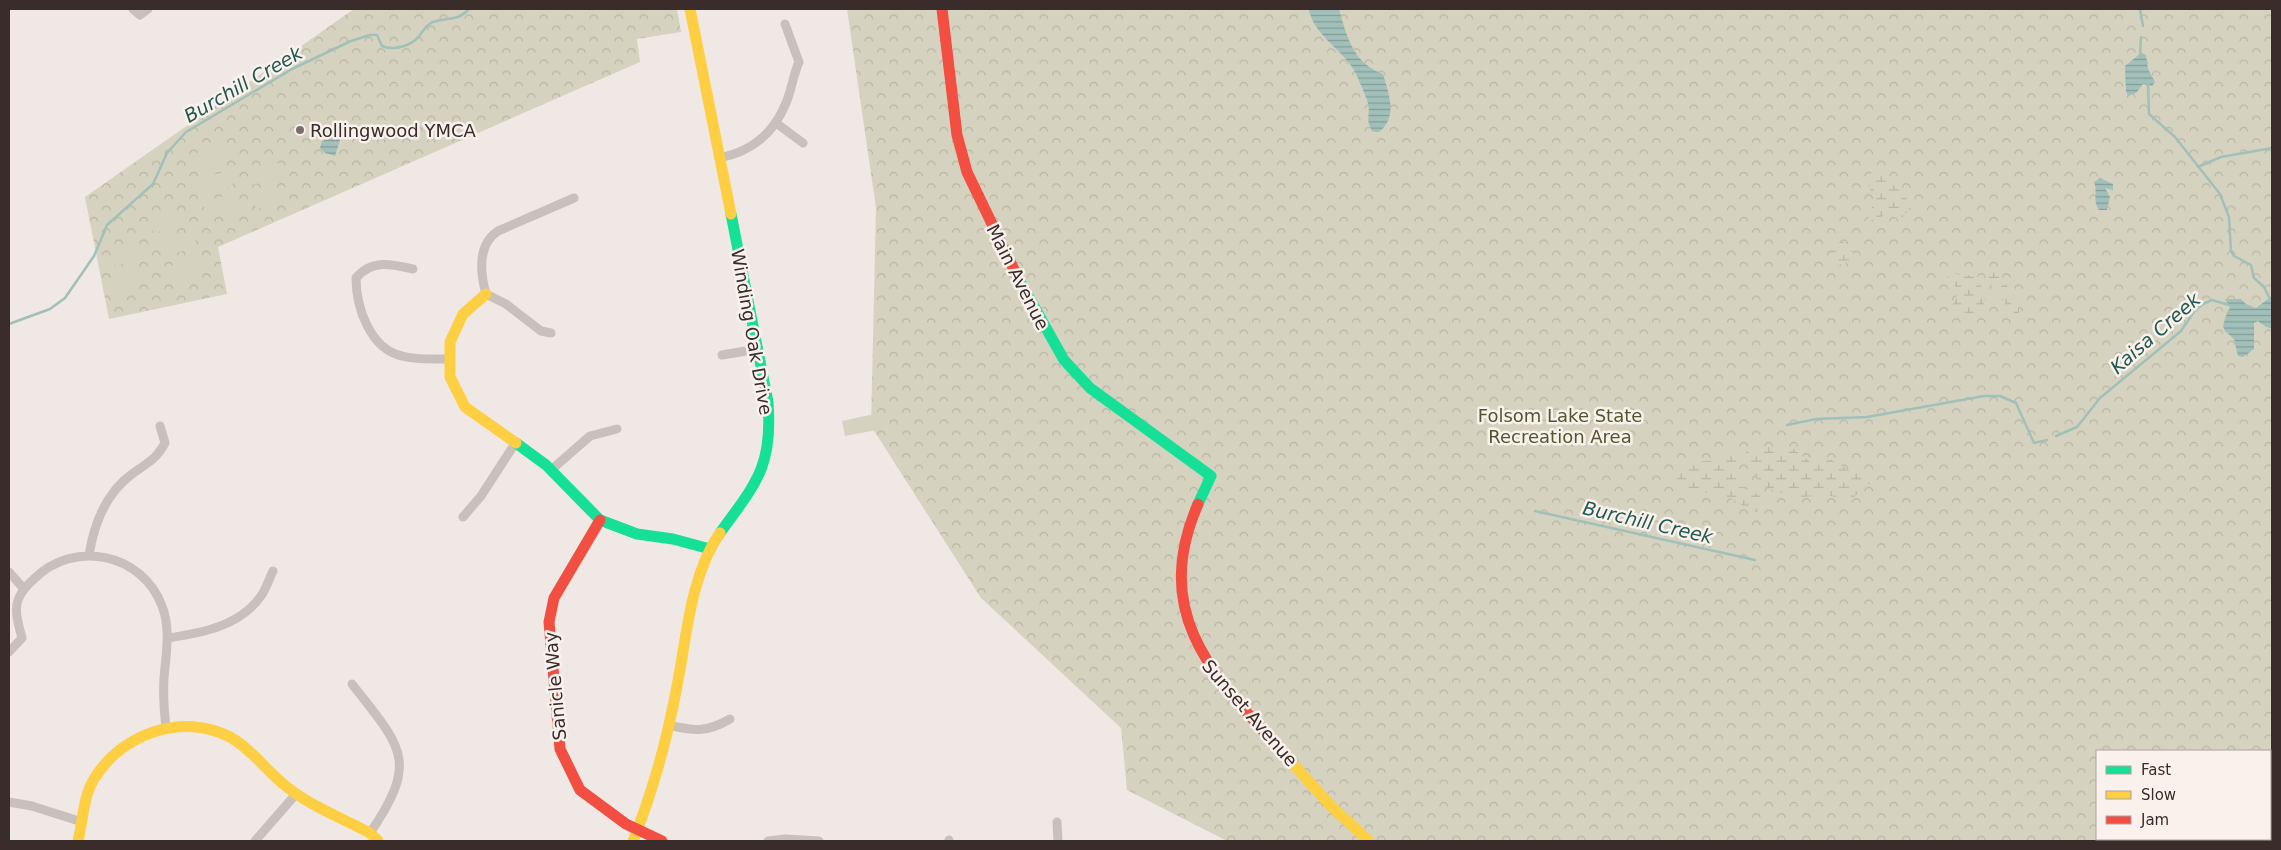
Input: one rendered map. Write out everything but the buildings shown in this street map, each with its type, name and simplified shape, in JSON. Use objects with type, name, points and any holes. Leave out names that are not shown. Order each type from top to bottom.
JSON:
[{"type":"street","points":[[133,9],[140,15],[148,9]]},
{"type":"street","name":"Winding Oak Drive","points":[[632,841],[638,830],[662,765],[668,725],[695,593],[710,549],[751,491],[765,458],[769,418],[758,350],[690,9]]},
{"type":"street","name":"Main Avenue","points":[[942,9],[957,135],[967,172],[999,241],[1050,338],[1064,360],[1090,388],[1211,476]]},
{"type":"street","points":[[719,158],[751,147],[776,123],[786,103],[792,77],[799,62],[786,24]]},
{"type":"street","points":[[776,123],[803,143]]},
{"type":"street","points":[[551,333],[541,331],[506,304],[486,294],[481,276],[482,251],[493,235],[574,198]]},
{"type":"street","points":[[413,269],[384,264],[369,267],[356,278],[359,303],[369,330],[383,347],[400,356],[448,359]]},
{"type":"street","points":[[486,294],[459,320],[450,342],[448,359],[452,383],[465,407],[473,415],[516,442],[551,470],[600,520],[637,534],[673,539],[710,549]]},
{"type":"street","points":[[722,355],[758,350]]},
{"type":"street","points":[[90,555],[93,534],[108,498],[131,475],[158,456],[165,443],[160,426]]},
{"type":"street","points":[[551,470],[590,436],[617,429]]},
{"type":"street","points":[[463,517],[481,496],[516,442]]},
{"type":"street","name":"Sunset Avenue","points":[[1211,476],[1188,529],[1181,560],[1182,607],[1200,655],[1222,686],[1314,787],[1369,841]]},
{"type":"street","name":"Sanicle Way","points":[[600,520],[557,592],[549,622],[558,734],[565,761],[580,790],[597,804],[638,830],[662,841]]},
{"type":"street","points":[[9,652],[22,638],[16,613],[18,600],[24,589],[40,572],[67,559],[90,555],[110,558],[130,566],[152,586],[162,606],[168,638],[163,699],[166,727]]},
{"type":"street","points":[[168,638],[199,633],[233,619],[262,596],[273,571]]},
{"type":"street","points":[[9,572],[24,589]]},
{"type":"street","points":[[78,841],[88,793],[102,766],[121,748],[166,727],[203,729],[215,731],[229,737],[296,794],[374,837],[397,785],[400,759],[392,735],[352,684]]},
{"type":"street","points":[[668,725],[703,730],[715,728],[730,719]]},
{"type":"street","points":[[255,841],[296,794]]},
{"type":"street","points":[[9,802],[32,806],[82,822]]},
{"type":"street","points":[[1057,822],[1058,841]]},
{"type":"street","points":[[768,841],[785,839],[819,841]]},
{"type":"green space","points":[[354,9],[677,9],[681,32],[637,39],[640,62],[218,247],[227,294],[109,319],[85,197]]},
{"type":"green space","name":"Folsom Lake State Recreation Area","points":[[847,9],[2272,9],[2272,841],[1227,841],[1127,790],[1121,728],[981,598],[871,426],[876,208]]},
{"type":"green space","points":[[225,147],[228,162],[196,169],[192,154]]},
{"type":"green space","points":[[280,163],[283,178],[251,185],[248,170]]},
{"type":"green space","points":[[230,171],[233,186],[201,193],[198,178]]},
{"type":"green space","points":[[1868,174],[1888,175],[1896,181],[1902,194],[1910,204],[1903,217],[1896,218],[1885,215],[1875,219],[1868,219],[1874,200],[1866,178]]},
{"type":"green space","points":[[285,187],[289,202],[256,209],[253,194]]},
{"type":"green space","points":[[235,194],[238,209],[206,216],[203,201]]},
{"type":"green space","points":[[182,211],[186,226],[153,233],[150,217]]},
{"type":"green space","points":[[194,233],[197,248],[164,255],[161,240]]},
{"type":"green space","points":[[1841,241],[1851,247],[1854,256],[1852,261],[1846,262],[1844,268],[1840,264],[1837,266],[1835,261],[1830,263]]},
{"type":"green space","points":[[144,244],[147,259],[115,266],[112,250]]},
{"type":"green space","points":[[197,260],[200,275],[168,282],[165,267]]},
{"type":"green space","points":[[1992,268],[1998,272],[2018,301],[2018,315],[2013,316],[1990,282],[1987,270]]},
{"type":"green space","points":[[144,269],[147,283],[115,291],[111,275]]},
{"type":"green space","points":[[1950,271],[1962,276],[1973,275],[1978,277],[1985,298],[1982,311],[1975,314],[1950,310],[1959,291],[1946,275]]},
{"type":"green space","points":[[874,414],[877,430],[845,436],[842,421]]},
{"type":"green space","points":[[1759,447],[1770,447],[1777,451],[1791,447],[1810,462],[1826,457],[1845,468],[1880,481],[1868,484],[1854,497],[1844,499],[1827,495],[1802,497],[1781,493],[1763,486],[1746,460],[1746,452]]},
{"type":"green space","points":[[1729,450],[1734,453],[1739,461],[1736,485],[1760,495],[1764,507],[1761,513],[1750,510],[1718,493],[1691,494],[1681,488],[1676,482],[1678,476],[1687,467],[1700,462],[1720,462],[1721,455]]},
{"type":"water","points":[[1309,9],[1339,9],[1349,39],[1358,56],[1373,69],[1383,74],[1389,97],[1390,112],[1385,126],[1379,132],[1374,132],[1369,125],[1368,103],[1351,65],[1316,27]]},
{"type":"water","points":[[2141,53],[2146,55],[2148,69],[2155,82],[2152,86],[2143,84],[2136,93],[2128,96],[2125,66]]},
{"type":"water","points":[[335,123],[345,126],[348,130],[346,136],[341,137],[335,156],[325,153],[320,148],[322,141],[330,139]]},
{"type":"water","points":[[2100,178],[2113,184],[2113,190],[2105,188],[2110,197],[2107,210],[2099,210],[2096,203],[2094,182]]},
{"type":"water","points":[[2272,296],[2272,328],[2266,327],[2258,321],[2254,323],[2254,349],[2243,357],[2238,356],[2234,339],[2225,331],[2223,326],[2230,308],[2225,299],[2241,299],[2246,304],[2256,308]]},
{"type":"waterway","name":"Burchill Creek","points":[[9,324],[50,309],[65,298],[94,256],[107,225],[153,184],[167,153],[186,132],[292,69],[351,41],[370,35],[377,35],[382,46],[397,48],[408,45],[417,39],[431,23],[456,18],[469,9]]},
{"type":"waterway","points":[[2140,9],[2143,26]]},
{"type":"waterway","name":"Kaisa Creek","points":[[2140,56],[2141,37]]},
{"type":"waterway","name":"Kaisa Creek","points":[[2148,82],[2149,114],[2175,137],[2220,194],[2229,217],[2231,251],[2234,256],[2251,265],[2254,278],[2264,287],[2271,301]]},
{"type":"waterway","points":[[2198,167],[2221,157],[2272,148]]},
{"type":"waterway","name":"Kaisa Creek","points":[[2056,436],[2077,427],[2100,398],[2181,331],[2195,310],[2212,300],[2229,305]]},
{"type":"waterway","points":[[1787,425],[1816,419],[1867,417],[1984,396],[2000,396],[2016,403],[2034,443],[2047,440]]},
{"type":"waterway","name":"Burchill Creek","points":[[1535,511],[1755,560]]},
{"type":"traffic: fast","points":[[720,533],[743,501],[759,473],[765,459],[769,424],[768,402],[731,214]]},
{"type":"traffic: fast","points":[[1018,278],[1064,360],[1090,388],[1211,476],[1198,504]]},
{"type":"traffic: fast","points":[[516,443],[546,465],[600,520],[637,534],[673,539],[710,549]]},
{"type":"traffic: slow","points":[[690,9],[731,214]]},
{"type":"traffic: slow","points":[[486,294],[463,314],[450,342],[450,377],[465,407],[516,443]]},
{"type":"traffic: slow","points":[[633,841],[647,803],[664,746],[696,587],[702,568],[720,533]]},
{"type":"traffic: slow","points":[[78,841],[90,786],[106,763],[136,739],[173,727],[211,730],[230,737],[297,794],[370,833],[378,841]]},
{"type":"traffic: slow","points":[[1283,753],[1331,806],[1369,841]]},
{"type":"traffic: jam","points":[[942,9],[957,135],[967,172],[1018,278]]},
{"type":"traffic: jam","points":[[1198,504],[1185,543],[1181,579],[1186,611],[1197,641],[1213,670],[1283,753]]},
{"type":"traffic: jam","points":[[600,520],[554,598],[549,622],[560,749],[580,790],[626,824],[662,841]]},
{"type":"place","name":"Rollingwood YMCA","points":[[300,130]]}]
